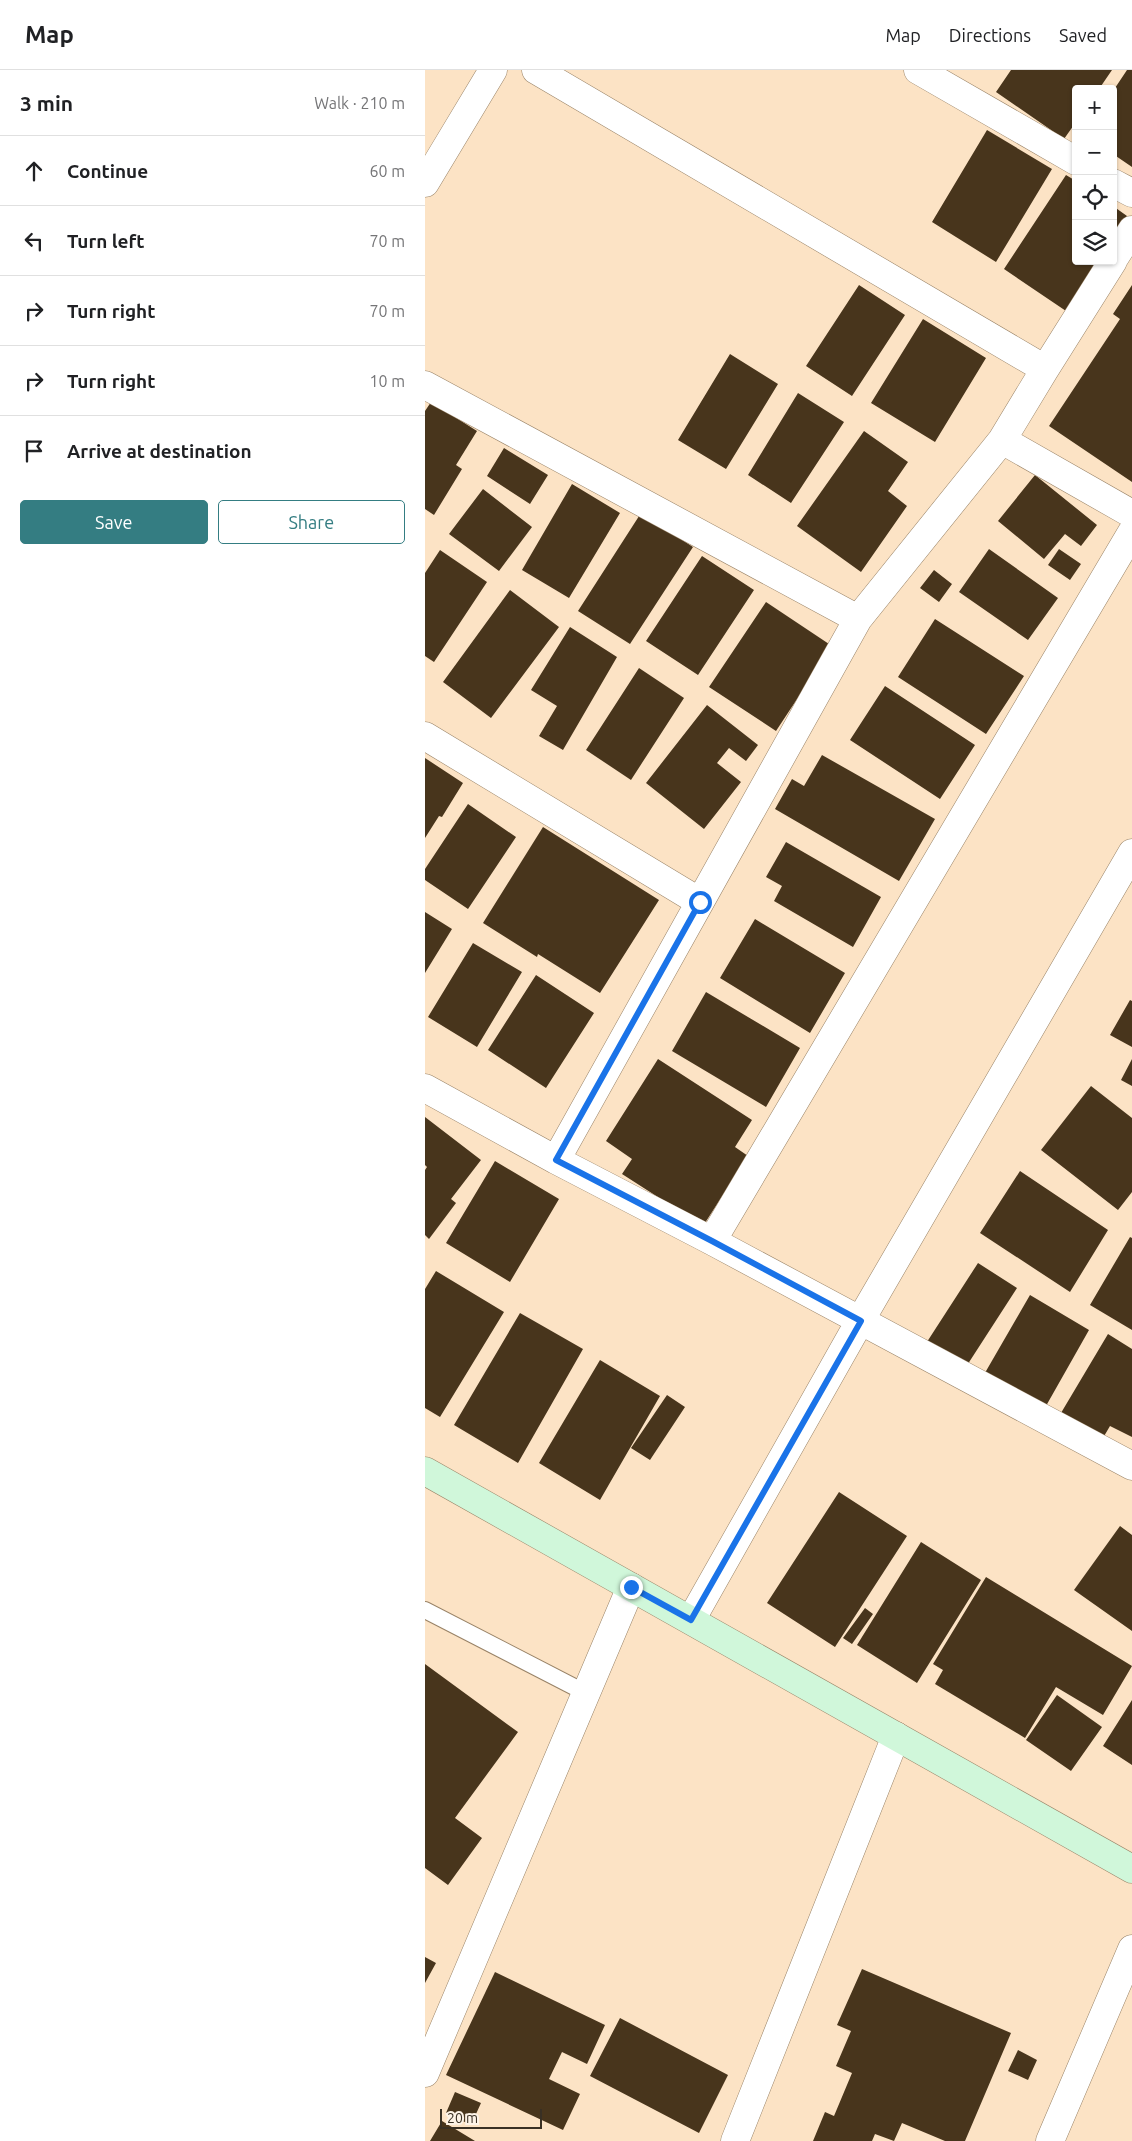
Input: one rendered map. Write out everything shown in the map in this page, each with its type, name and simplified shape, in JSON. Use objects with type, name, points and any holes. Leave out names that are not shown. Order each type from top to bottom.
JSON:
[{"type":"street","points":[[425,183],[493,70]]},
{"type":"street","points":[[536,70],[1045,369]]},
{"type":"street","points":[[918,70],[1072,159]]},
{"type":"street","points":[[1117,185],[1132,193]]},
{"type":"street","points":[[1117,254],[1132,230]]},
{"type":"street","points":[[556,1160],[858,619],[1003,440],[1110,265]]},
{"type":"street","points":[[425,385],[858,619]]},
{"type":"street","points":[[1003,440],[1132,514]]},
{"type":"street","points":[[712,1241],[1132,532]]},
{"type":"street","points":[[425,736],[700,902]]},
{"type":"street","points":[[691,1620],[861,1321],[1132,853]]},
{"type":"street","points":[[425,1088],[556,1160],[712,1241],[1132,1466]]},
{"type":"street","points":[[425,1471],[1132,1868]]},
{"type":"street","points":[[425,2074],[631,1587]]},
{"type":"street","points":[[735,2141],[895,1736]]},
{"type":"street","points":[[1050,2141],[1132,1949]]},
{"type":"lane","points":[[425,1610],[586,1693]]},
{"type":"building","points":[[1011,70],[1112,70],[1102,85],[1072,85],[1072,128],[1064,139],[996,92]]},
{"type":"building","points":[[1127,70],[1132,70],[1132,167],[1117,157],[1117,85]]},
{"type":"building","points":[[987,130],[1052,169],[996,262],[932,222]]},
{"type":"building","points":[[1066,175],[1072,179],[1072,265],[1095,265],[1066,311],[1004,269]]},
{"type":"building","points":[[1117,209],[1127,216],[1117,231]]},
{"type":"building","points":[[859,285],[905,315],[852,396],[806,366]]},
{"type":"building","points":[[1132,285],[1132,482],[1049,426],[1120,319],[1113,314]]},
{"type":"building","points":[[923,319],[986,358],[935,442],[871,403]]},
{"type":"building","points":[[730,354],[778,384],[726,469],[678,440]]},
{"type":"building","points":[[798,393],[844,422],[791,503],[748,475]]},
{"type":"building","points":[[431,402],[477,431],[456,465],[462,469],[434,515],[425,509],[425,411]]},
{"type":"building","points":[[864,431],[908,462],[888,491],[907,506],[861,572],[797,526]]},
{"type":"building","points":[[504,448],[548,475],[530,504],[487,476]]},
{"type":"building","points":[[1035,475],[1097,525],[1081,546],[1065,534],[1044,559],[998,521]]},
{"type":"building","points":[[572,484],[620,513],[569,598],[522,570]]},
{"type":"building","points":[[483,489],[532,527],[499,571],[449,534]]},
{"type":"building","points":[[641,513],[693,547],[630,644],[578,611]]},
{"type":"building","points":[[989,549],[1058,598],[1028,640],[959,592]]},
{"type":"building","points":[[1059,549],[1081,564],[1070,580],[1048,565]]},
{"type":"building","points":[[440,550],[487,582],[434,662],[425,656],[425,573]]},
{"type":"building","points":[[702,556],[754,590],[698,675],[646,641]]},
{"type":"building","points":[[934,570],[952,584],[939,602],[920,588]]},
{"type":"building","points":[[510,590],[559,627],[491,718],[443,682]]},
{"type":"building","points":[[766,602],[832,646],[776,731],[709,687]]},
{"type":"building","points":[[935,619],[1024,676],[986,734],[898,677]]},
{"type":"building","points":[[570,627],[617,657],[563,750],[539,736],[557,706],[531,690]]},
{"type":"building","points":[[639,668],[684,698],[631,780],[586,750]]},
{"type":"building","points":[[885,686],[975,745],[940,799],[850,740]]},
{"type":"building","points":[[707,705],[758,745],[746,761],[729,748],[717,763],[741,782],[704,829],[646,783]]},
{"type":"building","points":[[822,755],[935,819],[899,881],[775,809],[792,779],[804,786]]},
{"type":"building","points":[[425,758],[463,783],[442,817],[439,816],[425,838]]},
{"type":"building","points":[[468,804],[516,837],[468,909],[425,880],[425,869]]},
{"type":"building","points":[[543,827],[659,900],[600,993],[538,954],[537,957],[483,923]]},
{"type":"building","points":[[786,842],[881,897],[853,947],[774,901],[782,886],[766,877]]},
{"type":"building","points":[[425,912],[452,929],[425,973]]},
{"type":"building","points":[[755,919],[845,973],[810,1033],[720,978]]},
{"type":"building","points":[[473,943],[522,972],[477,1047],[428,1017]]},
{"type":"building","points":[[536,975],[594,1013],[546,1088],[488,1050]]},
{"type":"building","points":[[706,992],[800,1048],[766,1107],[672,1051]]},
{"type":"building","points":[[1130,1000],[1132,1001],[1132,1047],[1110,1035]]},
{"type":"building","points":[[658,1059],[752,1120],[735,1147],[748,1156],[703,1226],[622,1174],[632,1159],[606,1141]]},
{"type":"building","points":[[1132,1059],[1132,1086],[1121,1080]]},
{"type":"building","points":[[1091,1086],[1132,1118],[1132,1192],[1118,1210],[1041,1150]]},
{"type":"building","points":[[425,1117],[481,1160],[451,1199],[456,1203],[429,1239],[425,1235],[425,1170],[427,1167],[425,1165]]},
{"type":"building","points":[[495,1161],[559,1199],[510,1282],[446,1243]]},
{"type":"building","points":[[1020,1171],[1108,1230],[1070,1292],[980,1233]]},
{"type":"building","points":[[1130,1237],[1132,1238],[1132,1330],[1090,1305]]},
{"type":"building","points":[[978,1263],[1017,1288],[964,1370],[925,1345]]},
{"type":"building","points":[[436,1271],[504,1312],[440,1417],[425,1408],[425,1289]]},
{"type":"building","points":[[1030,1295],[1089,1330],[1042,1413],[982,1378]]},
{"type":"building","points":[[520,1313],[583,1349],[518,1463],[454,1425]]},
{"type":"building","points":[[1108,1334],[1132,1349],[1132,1437],[1110,1426],[1100,1443],[1058,1418]]},
{"type":"building","points":[[600,1360],[660,1396],[600,1500],[539,1463]]},
{"type":"building","points":[[667,1395],[685,1407],[650,1460],[631,1448]]},
{"type":"building","points":[[839,1492],[907,1536],[835,1647],[767,1603]]},
{"type":"building","points":[[1120,1526],[1132,1535],[1132,1631],[1074,1590]]},
{"type":"building","points":[[921,1542],[981,1580],[917,1683],[857,1645]]},
{"type":"building","points":[[986,1577],[1132,1666],[1103,1715],[1056,1687],[1025,1738],[935,1684],[943,1670],[933,1664]]},
{"type":"building","points":[[865,1608],[873,1614],[852,1644],[843,1638]]},
{"type":"building","points":[[425,1664],[518,1732],[455,1818],[482,1838],[448,1885],[425,1868]]},
{"type":"building","points":[[1057,1695],[1102,1727],[1071,1771],[1026,1740]]},
{"type":"building","points":[[1132,1700],[1132,1765],[1103,1746]]},
{"type":"building","points":[[425,1957],[436,1963],[425,1983]]},
{"type":"building","points":[[862,1969],[1011,2033],[965,2141],[945,2141],[902,2123],[894,2141],[875,2134],[872,2141],[813,2141],[825,2112],[834,2116],[852,2073],[836,2066],[851,2031],[837,2025]]},
{"type":"building","points":[[495,1972],[605,2025],[587,2064],[562,2052],[549,2079],[580,2094],[563,2130],[446,2075]]},
{"type":"building","points":[[620,2018],[728,2075],[699,2133],[590,2076]]},
{"type":"building","points":[[1018,2050],[1037,2060],[1028,2080],[1008,2071]]},
{"type":"building","points":[[455,2092],[481,2103],[471,2125],[446,2113]]},
{"type":"building","points":[[442,2121],[475,2141],[430,2141]]},
{"type":"route","points":[[631,1587],[691,1620],[861,1321],[556,1160],[700,902]]}]
